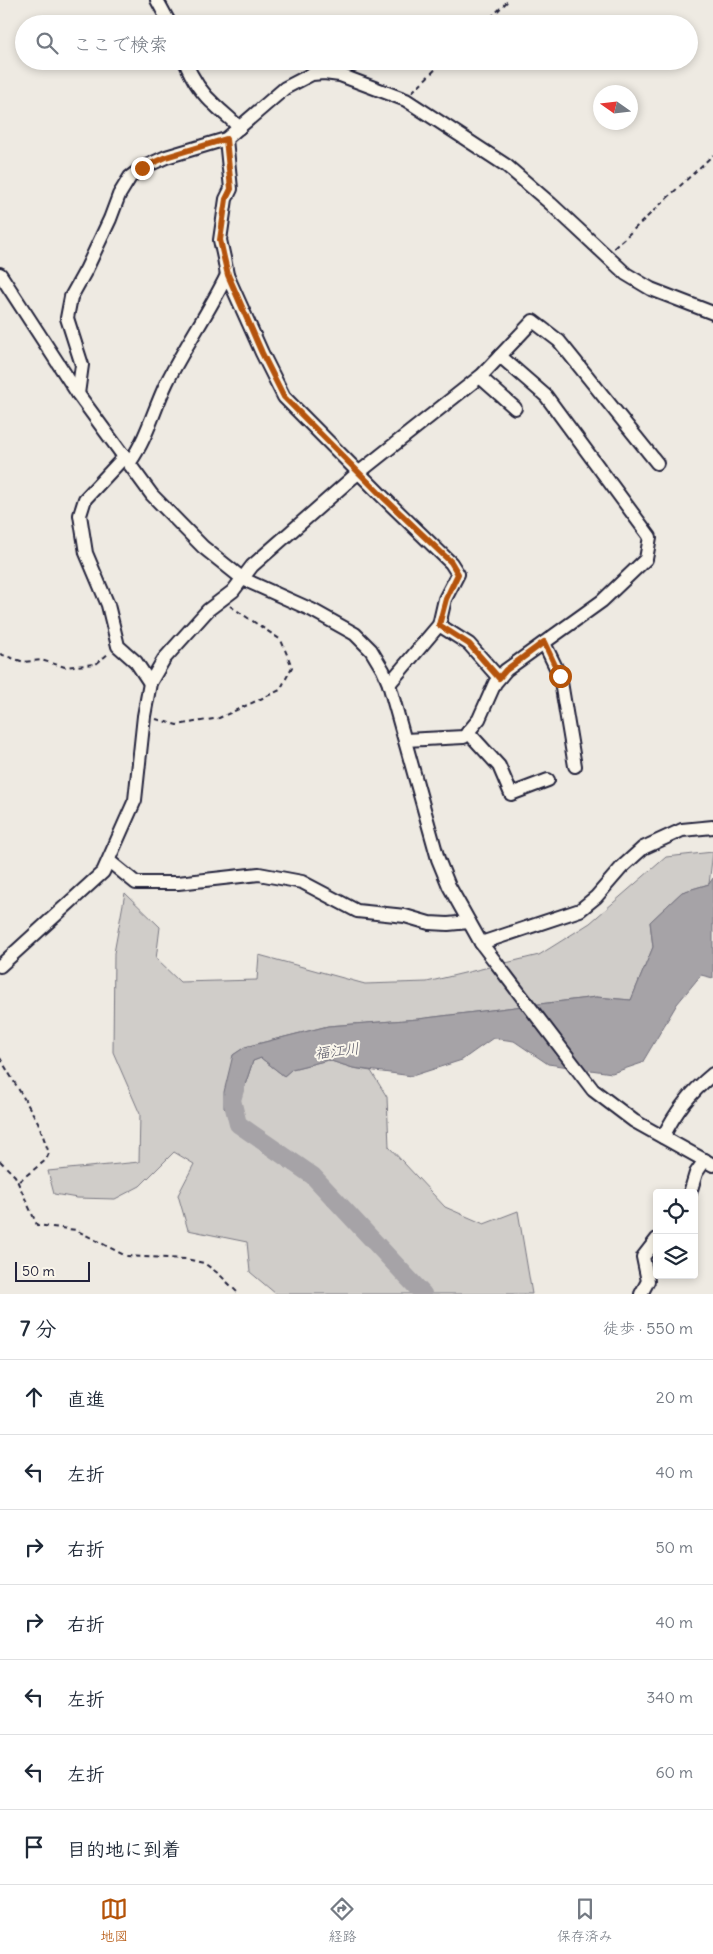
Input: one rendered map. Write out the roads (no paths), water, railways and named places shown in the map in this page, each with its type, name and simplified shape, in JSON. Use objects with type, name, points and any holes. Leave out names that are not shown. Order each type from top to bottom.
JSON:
[{"type":"street","points":[[157,0],[165,15]]},
{"type":"street","points":[[189,70],[195,83],[214,105],[233,120],[239,128]]},
{"type":"street","points":[[78,394],[82,365],[67,318],[71,297],[110,219],[119,195],[130,177],[142,168],[166,157],[226,139],[285,88],[312,74],[340,75],[406,100],[506,166],[551,204],[626,274],[651,289],[713,313]]},
{"type":"street","points":[[226,139],[231,189],[226,199],[220,240],[228,275],[262,353],[284,397],[451,562],[458,574],[446,599],[439,625],[389,684]]},
{"type":"street","points":[[0,274],[78,394],[128,459],[152,495],[203,547],[243,579],[312,610],[355,634],[371,650],[389,684],[438,859],[449,886],[481,943],[593,1090],[634,1121],[709,1162],[696,1174],[691,1189]]},
{"type":"street","points":[[150,684],[136,662],[118,646],[108,605],[86,554],[80,515],[85,499],[136,453],[166,384],[228,275]]},
{"type":"street","points":[[0,966],[103,872],[109,861],[135,800],[144,716],[150,684],[164,659],[208,610],[233,592],[252,566],[359,473],[480,377],[533,321],[559,341],[657,463]]},
{"type":"street","points":[[405,740],[464,737],[479,719],[495,683],[506,670],[602,601],[646,559],[650,537],[546,396],[500,356]]},
{"type":"street","points":[[480,377],[515,408]]},
{"type":"street","points":[[439,625],[469,644],[499,678]]},
{"type":"street","points":[[544,642],[560,676],[575,766]]},
{"type":"street","points":[[468,732],[499,766],[511,794],[548,780]]},
{"type":"street","points":[[481,943],[580,910],[596,897],[622,867],[643,848],[682,830],[713,827]]},
{"type":"street","points":[[109,861],[136,883],[178,883],[259,874],[302,882],[357,911],[405,916],[429,923],[469,922]]},
{"type":"street","points":[[663,1137],[672,1119],[693,1090],[713,1074]]},
{"type":"street","points":[[641,1294],[648,1281],[643,1256],[653,1244]]},
{"type":"water","points":[[713,878],[713,978],[701,975],[677,1004],[642,1063],[612,1073],[548,1064],[514,1041],[493,1038],[462,1060],[412,1076],[353,1068],[328,1060],[292,1069],[284,1076],[261,1058],[253,1061],[243,1091],[231,1114],[224,1108],[224,1092],[233,1055],[245,1047],[328,1026],[418,1019],[596,997],[631,1000],[653,947],[650,922],[682,892],[709,884]]},
{"type":"waterway","name":"福江川","points":[[236,1086],[232,1100],[238,1124],[313,1176],[423,1294]]}]
